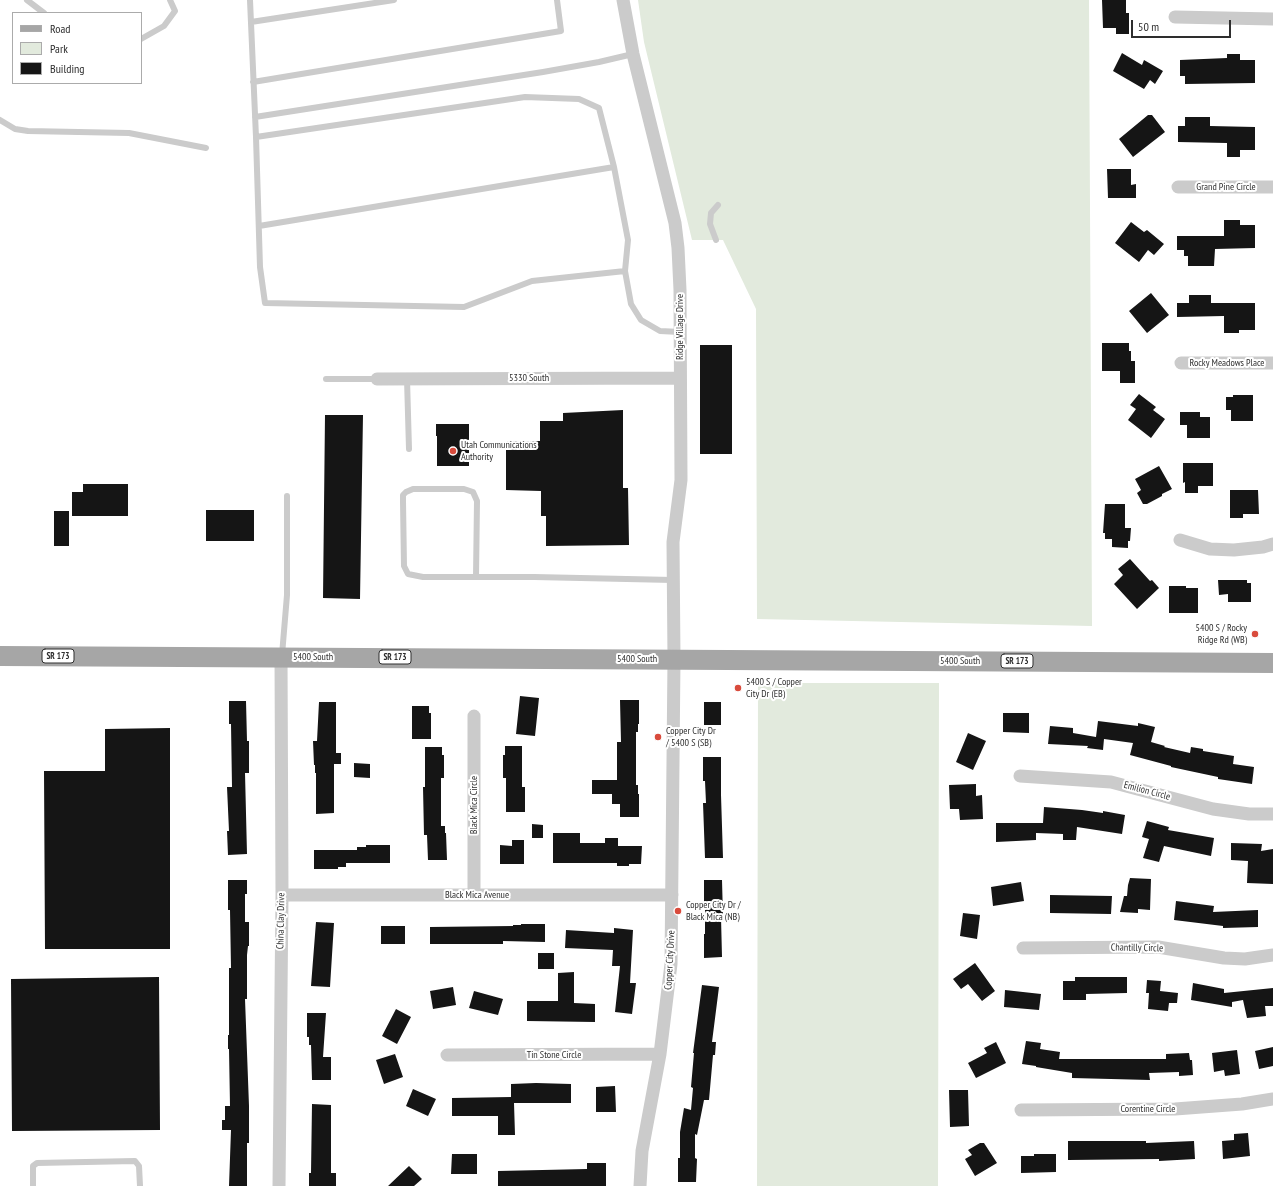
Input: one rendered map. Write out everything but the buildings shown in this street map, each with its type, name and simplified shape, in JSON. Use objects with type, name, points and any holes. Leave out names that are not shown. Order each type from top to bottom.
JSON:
[{"type":"main road","name":"5400 South","points":[[0,656],[281,656],[1273,663]]},
{"type":"street","name":"Ridge Village Drive","points":[[623,0],[633,54],[675,223],[678,248],[681,480],[673,542],[674,659]]},
{"type":"street","points":[[1176,17],[1273,19]]},
{"type":"street","name":"Grand Pine Circle","points":[[1178,187],[1273,187]]},
{"type":"street","name":"Rocky Meadows Place","points":[[1181,363],[1273,363]]},
{"type":"street","name":"5330 South","points":[[377,379],[680,378]]},
{"type":"street","points":[[1180,540],[1210,548],[1228,549],[1263,547],[1273,544]]},
{"type":"street","name":"China Clay Drive","points":[[279,1186],[282,895],[281,656]]},
{"type":"street","name":"Copper City Drive","points":[[640,1186],[644,1138],[660,1054],[671,964],[674,659]]},
{"type":"street","name":"Black Mica Circle","points":[[474,716],[474,895]]},
{"type":"street","name":"Emilion Circle","points":[[1020,776],[1111,782],[1213,809],[1249,814],[1273,814]]},
{"type":"street","name":"Black Mica Avenue","points":[[282,895],[672,895]]},
{"type":"street","name":"Chantilly Circle","points":[[1023,948],[1158,947],[1224,958],[1245,959],[1273,955]]},
{"type":"street","name":"Tin Stone Circle","points":[[447,1055],[660,1054]]},
{"type":"street","name":"Corentine Circle","points":[[1021,1110],[1175,1109],[1242,1104],[1273,1099]]},
{"type":"lane","points":[[27,0],[43,12]]},
{"type":"lane","points":[[142,37],[164,26],[175,11],[170,0]]},
{"type":"lane","points":[[250,0],[260,267],[265,303],[464,307],[532,281],[625,271]]},
{"type":"lane","points":[[251,22],[394,0]]},
{"type":"lane","points":[[254,82],[562,31],[557,0]]},
{"type":"lane","points":[[255,116],[543,72],[633,54]]},
{"type":"lane","points":[[256,136],[524,97],[579,99],[599,108],[614,167],[628,240],[625,271],[631,304],[641,320],[660,331],[680,332]]},
{"type":"lane","points":[[0,120],[15,129],[28,131],[129,133],[206,148]]},
{"type":"lane","points":[[259,226],[614,167]]},
{"type":"lane","points":[[716,240],[710,224],[711,213],[718,205]]},
{"type":"lane","points":[[326,379],[377,379]]},
{"type":"lane","points":[[408,379],[410,449]]},
{"type":"lane","points":[[476,577],[477,501],[473,492],[464,489],[413,489],[406,492],[403,495],[404,566],[408,574],[423,577],[476,577],[534,577],[673,580]]},
{"type":"lane","points":[[281,656],[287,595],[287,496]]},
{"type":"lane","points":[[33,1186],[33,1166],[37,1163],[134,1161],[139,1166],[140,1186]]},
{"type":"green space","points":[[638,0],[1089,0],[1092,626],[757,619],[756,309],[723,240],[692,240],[644,42]]},
{"type":"green space","points":[[758,683],[939,683],[938,1186],[757,1186]]},
{"type":"place","name":"Utah Communications Authority","points":[[453,451]]},
{"type":"place","name":"5400 S / Rocky Ridge Rd (WB)","points":[[1255,634]]},
{"type":"place","name":"5400 S / Copper City Dr (EB)","points":[[738,688]]},
{"type":"place","name":"Copper City Dr / 5400 S (SB)","points":[[658,737]]},
{"type":"place","name":"Copper City Dr / Black Mica (NB)","points":[[678,911]]}]
